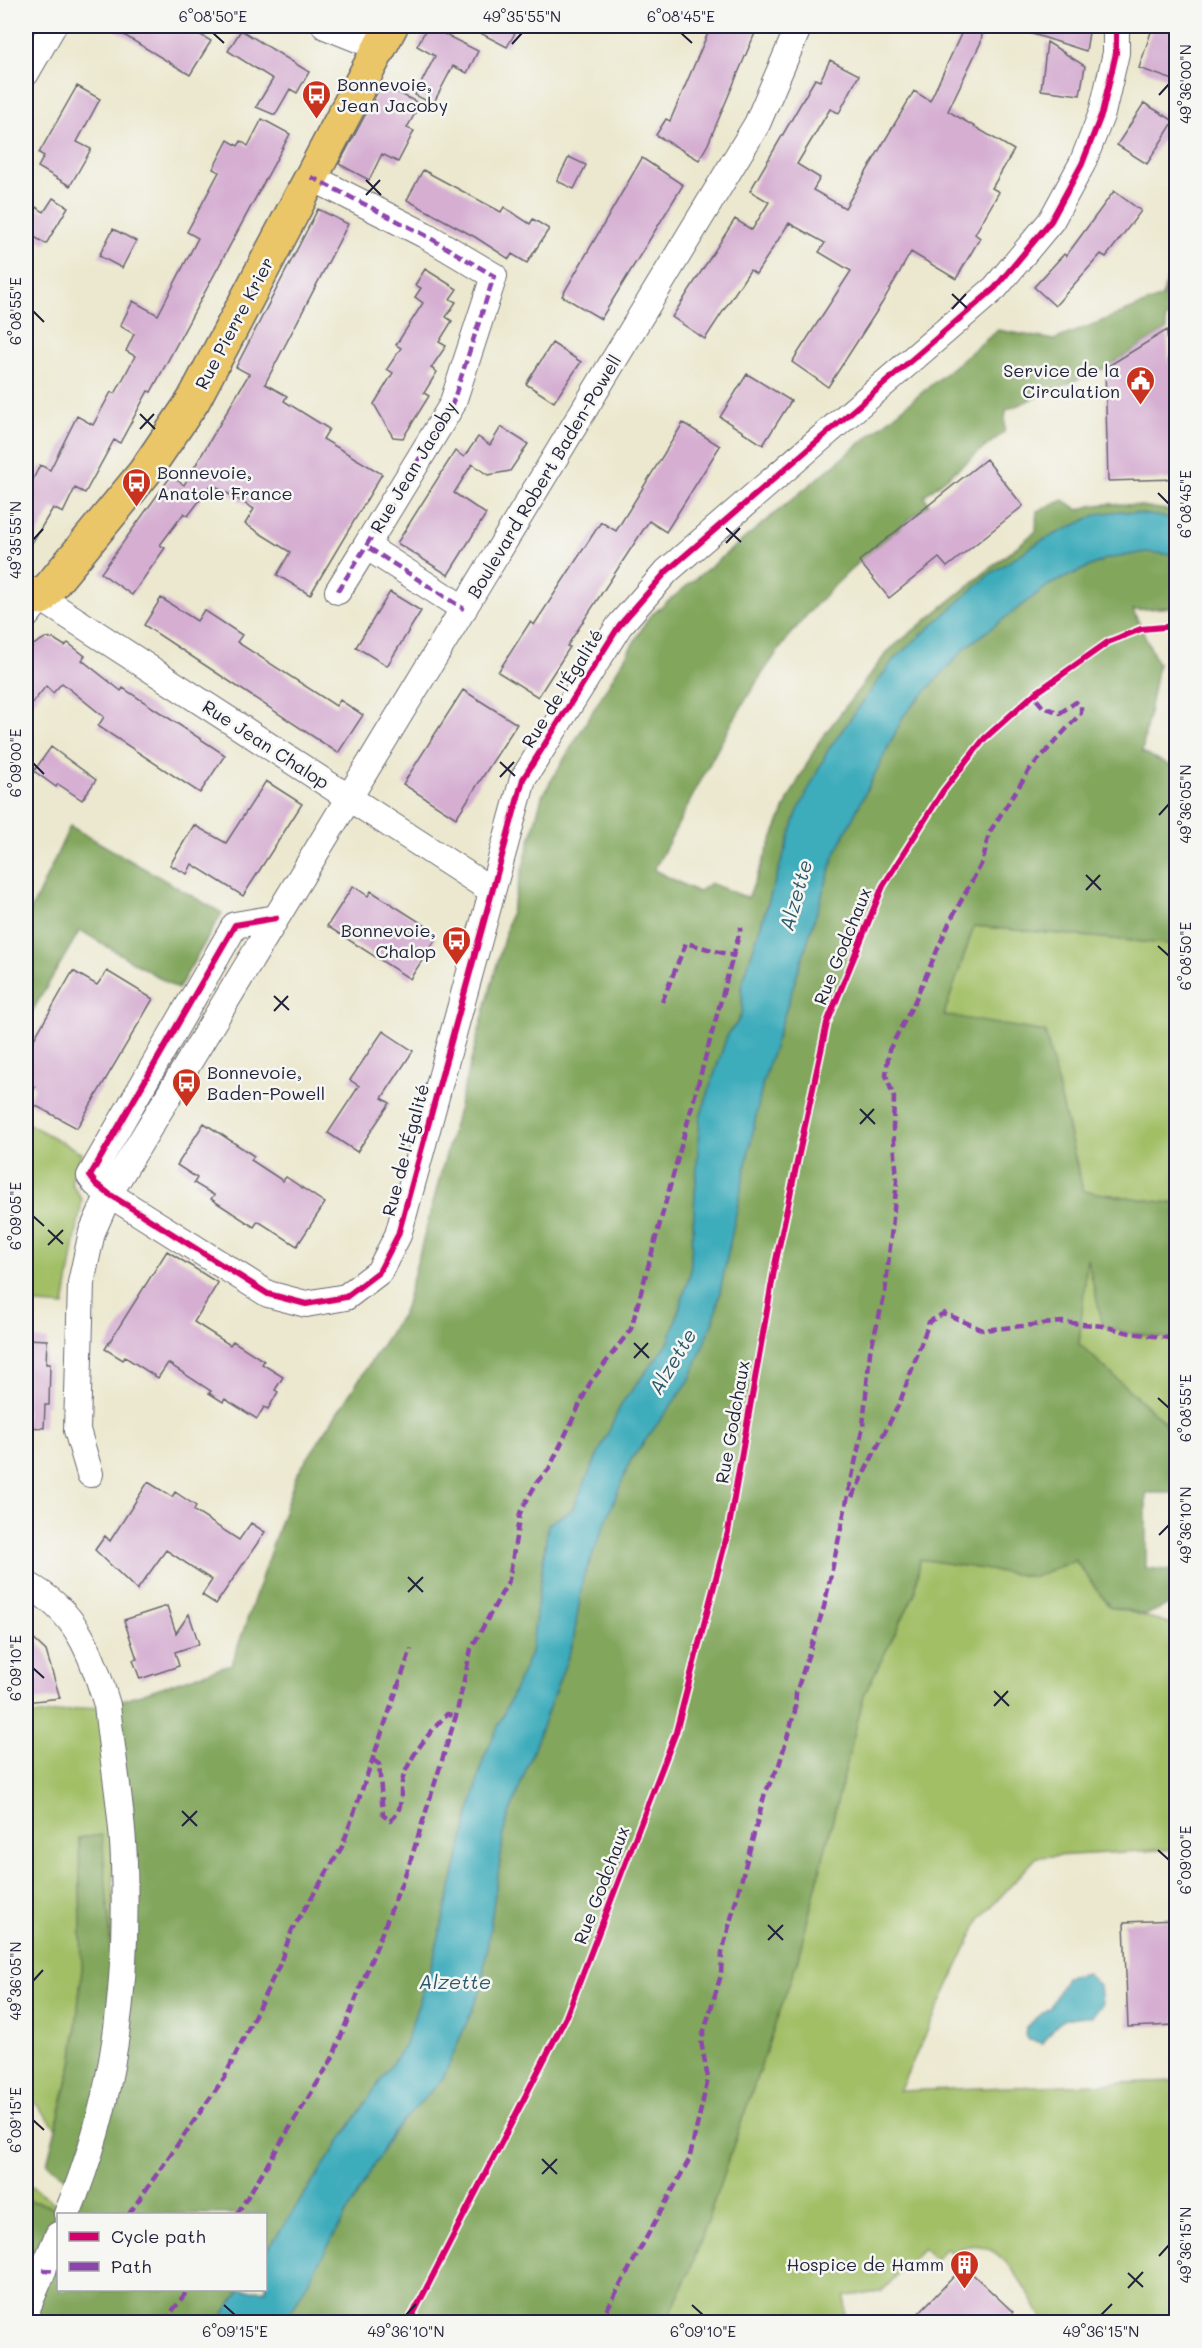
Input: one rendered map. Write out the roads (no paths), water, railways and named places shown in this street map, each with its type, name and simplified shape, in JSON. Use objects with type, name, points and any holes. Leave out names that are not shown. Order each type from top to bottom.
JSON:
[{"type":"main road","name":"Rue Pierre Krier","points":[[31,602],[144,473],[193,401],[386,37]]},
{"type":"street","points":[[26,73],[53,26]]},
{"type":"street","points":[[325,26],[386,37]]},
{"type":"street","name":"Boulevard Robert Baden-Powell","points":[[109,1194],[90,1176],[235,925],[276,918],[757,124],[799,26]]},
{"type":"street","name":"Rue de l'Égalité","points":[[109,1194],[268,1294],[306,1304],[346,1297],[380,1272],[398,1235],[523,779],[619,626],[667,570],[995,288],[1051,221],[1082,164],[1102,113],[1116,53],[1116,26]]},
{"type":"street","name":"Rue Jean Jacoby","points":[[311,177],[425,235],[494,276],[452,405],[338,591]]},
{"type":"street","name":"Rue Jean Jacoby","points":[[366,546],[464,609]]},
{"type":"street","name":"Rue Jean Chalop","points":[[31,602],[349,798],[491,890]]},
{"type":"street","points":[[90,1474],[77,1430],[81,1282],[92,1232],[109,1194]]},
{"type":"street","points":[[26,1584],[41,1592],[68,1615],[92,1659],[107,1705],[124,1862],[123,1968],[113,2069],[99,2128],[67,2213]]},
{"type":"street","points":[[26,2311],[57,2237]]},
{"type":"water","name":"Alzette","points":[[1120,511],[1176,519],[1176,555],[1146,552],[1106,559],[1049,585],[966,647],[904,715],[835,854],[763,1082],[715,1316],[689,1381],[630,1461],[583,1579],[573,1643],[505,1826],[481,1989],[443,2078],[393,2132],[285,2322],[218,2322],[239,2291],[267,2291],[267,2251],[405,2044],[433,1961],[483,1760],[531,1653],[548,1524],[572,1510],[622,1403],[669,1342],[690,1274],[700,1118],[728,1033],[737,1023],[742,1012],[741,987],[797,813],[828,750],[894,659],[990,574],[1039,542],[1098,514]]},
{"type":"water","points":[[1087,1973],[1100,1986],[1102,2005],[1092,2016],[1074,2017],[1058,2024],[1043,2043],[1029,2040],[1025,2035],[1026,2027],[1050,2007],[1066,1977]]},
{"type":"place","name":"Bonnevoie, Jean Jacoby","points":[[316,120]]},
{"type":"place","name":"Service de la Circulation","points":[[1141,406]]},
{"type":"place","name":"Bonnevoie, Anatole France","points":[[136,508]]},
{"type":"place","name":"Bonnevoie, Chalop","points":[[457,966]]},
{"type":"place","name":"Bonnevoie, Baden-Powell","points":[[186,1108]]},
{"type":"place","name":"Hospice de Hamm","points":[[965,2290]]}]
